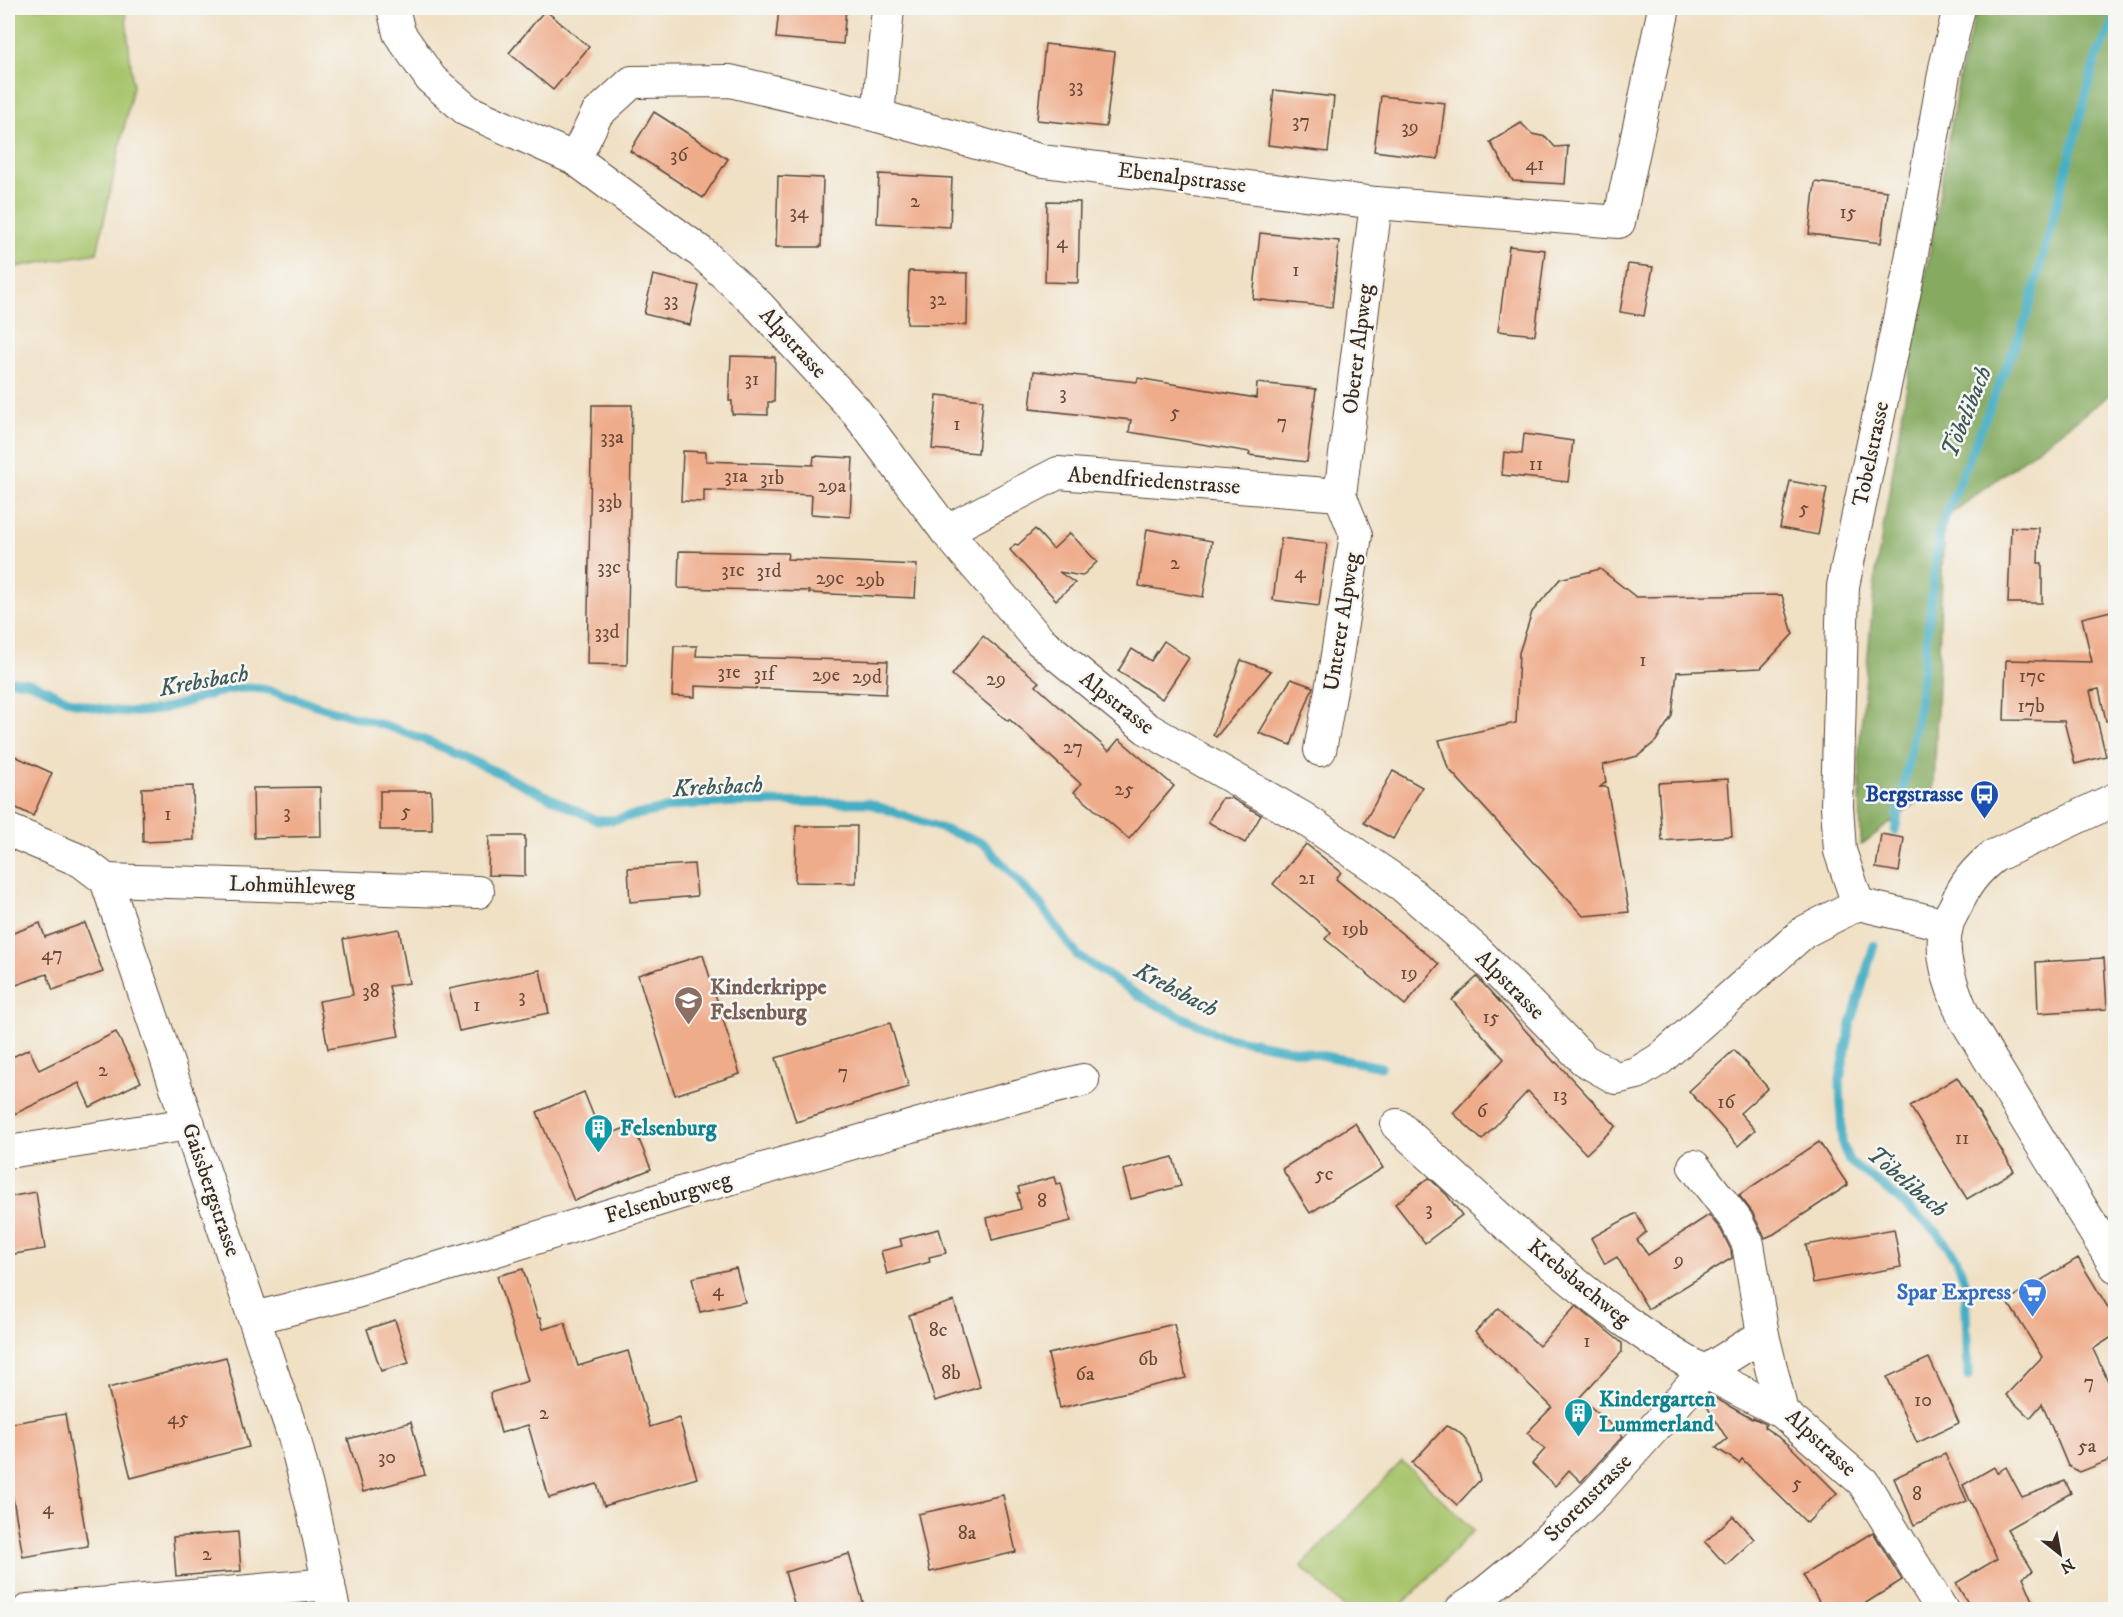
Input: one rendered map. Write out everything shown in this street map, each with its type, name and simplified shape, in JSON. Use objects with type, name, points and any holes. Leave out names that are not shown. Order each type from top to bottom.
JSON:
[{"type":"main road","points":[[2115,799],[1994,856],[1983,865],[1963,890],[1947,925],[1945,945],[1951,984],[1963,1015],[2115,1266]]},
{"type":"street","name":"Alpstrasse","points":[[393,8],[399,33],[431,79],[468,111],[575,159],[702,253],[759,306],[855,410],[946,531],[1038,640],[1146,728],[1303,818],[1403,886],[1477,951],[1584,1060],[1616,1078],[1637,1073],[1660,1059],[1804,932],[1858,904]]},
{"type":"street","points":[[878,116],[888,8]]},
{"type":"street","name":"Ebenalpstrasse","points":[[575,159],[597,114],[632,82],[730,81],[878,116],[1043,161],[1376,203],[1619,222],[1664,8]]},
{"type":"street","name":"Tobelstrasse","points":[[1858,904],[1840,851],[1837,806],[1843,586],[1908,276],[1945,68],[1959,8]]},
{"type":"street","name":"Oberer Alpweg","points":[[1340,495],[1376,203]]},
{"type":"street","name":"Abendfriedenstrasse","points":[[946,531],[1058,473],[1340,495]]},
{"type":"street","name":"Unterer Alpweg","points":[[1320,750],[1356,535],[1340,495]]},
{"type":"street","points":[[8,830],[81,861],[106,880]]},
{"type":"street","name":"Lohmühleweg","points":[[106,880],[478,892]]},
{"type":"street","name":"Gaissbergstrasse","points":[[106,880],[294,1437],[313,1510],[331,1597]]},
{"type":"street","points":[[1858,904],[1947,925]]},
{"type":"street","name":"Felsenburgweg","points":[[254,1318],[353,1293],[933,1119],[1083,1080]]},
{"type":"street","points":[[8,1152],[189,1124]]},
{"type":"street","name":"Krebsbachweg","points":[[1397,1125],[1566,1277],[1633,1327],[1704,1372],[1782,1412]]},
{"type":"street","name":"Alpstrasse","points":[[1694,1166],[1736,1220],[1748,1244],[1763,1335],[1782,1412],[1863,1482],[1942,1610]]},
{"type":"street","name":"Storenstrasse","points":[[1461,1610],[1531,1555],[1598,1491],[1704,1372],[1763,1335]]},
{"type":"street","points":[[28,1610],[331,1597]]},
{"type":"green space","points":[[8,8],[125,8],[133,86],[97,253],[8,268]]},
{"type":"green space","points":[[1977,8],[2115,8],[2115,391],[1944,519],[1934,790],[1861,845],[1859,749],[1876,570],[1960,72]]},
{"type":"green space","points":[[1402,1461],[1474,1530],[1398,1609],[1346,1609],[1301,1566]]},
{"type":"building","points":[[779,8],[846,8],[843,44],[776,38]]},
{"type":"building","points":[[545,10],[589,47],[553,90],[509,53]]},
{"type":"building","points":[[1045,44],[1115,52],[1106,127],[1037,120]]},
{"type":"building","points":[[1274,90],[1334,97],[1328,152],[1268,145]]},
{"type":"building","points":[[1381,96],[1445,103],[1438,159],[1374,151]]},
{"type":"building","points":[[654,112],[728,159],[703,198],[630,151]]},
{"type":"building","points":[[1521,123],[1532,134],[1546,137],[1555,147],[1568,146],[1565,184],[1513,181],[1490,142]]},
{"type":"building","points":[[879,174],[952,178],[950,227],[877,223]]},
{"type":"building","points":[[778,176],[823,178],[821,247],[776,247]]},
{"type":"building","points":[[1815,182],[1887,191],[1881,243],[1809,234]]},
{"type":"building","points":[[1047,201],[1080,202],[1078,283],[1045,282]]},
{"type":"building","points":[[1260,233],[1339,241],[1332,307],[1253,299]]},
{"type":"building","points":[[1509,246],[1545,250],[1535,335],[1498,331]]},
{"type":"building","points":[[1628,264],[1653,267],[1644,316],[1620,312]]},
{"type":"building","points":[[909,271],[968,273],[967,325],[907,324]]},
{"type":"building","points":[[653,275],[699,286],[690,325],[644,314]]},
{"type":"building","points":[[731,356],[775,357],[774,402],[768,402],[768,415],[732,414],[732,401],[729,401]]},
{"type":"building","points":[[1034,371],[1137,382],[1138,378],[1256,398],[1257,383],[1316,389],[1307,462],[1249,455],[1250,452],[1129,432],[1131,420],[1030,409]]},
{"type":"building","points":[[937,395],[983,400],[978,453],[932,449]]},
{"type":"building","points":[[592,405],[632,405],[627,665],[587,664]]},
{"type":"building","points":[[1524,434],[1573,441],[1568,482],[1502,475],[1504,452],[1522,454]]},
{"type":"building","points":[[683,451],[706,452],[706,461],[813,465],[814,456],[853,458],[850,517],[811,514],[812,495],[704,490],[704,502],[681,501]]},
{"type":"building","points":[[1790,481],[1827,488],[1818,535],[1780,528]]},
{"type":"building","points":[[2011,527],[2039,528],[2038,563],[2042,563],[2042,603],[2008,603]]},
{"type":"building","points":[[1035,529],[1053,549],[1070,533],[1097,562],[1082,576],[1059,572],[1075,583],[1056,600],[1010,550]]},
{"type":"building","points":[[1147,529],[1212,541],[1203,597],[1139,586]]},
{"type":"building","points":[[1281,538],[1327,544],[1319,606],[1273,600]]},
{"type":"building","points":[[679,551],[788,553],[787,559],[917,565],[915,598],[809,593],[809,591],[678,588]]},
{"type":"building","points":[[1600,569],[1636,597],[1782,595],[1793,634],[1761,668],[1677,672],[1672,716],[1656,741],[1638,756],[1603,765],[1606,782],[1600,787],[1607,787],[1629,912],[1583,916],[1448,768],[1439,740],[1516,723],[1519,653],[1532,612],[1560,579]]},
{"type":"building","points":[[2115,610],[2115,720],[2106,721],[2099,689],[2090,691],[2106,756],[2075,764],[2064,721],[2004,720],[2006,660],[2092,662],[2082,618]]},
{"type":"building","points":[[983,636],[1039,682],[1036,686],[1109,751],[1119,739],[1174,786],[1129,839],[1074,792],[1081,784],[1009,719],[1008,721],[952,675]]},
{"type":"building","points":[[1164,641],[1189,658],[1162,699],[1118,671],[1132,649],[1151,661]]},
{"type":"building","points":[[674,646],[697,646],[696,656],[888,661],[886,694],[695,686],[695,697],[672,696]]},
{"type":"building","points":[[1241,660],[1271,671],[1216,737],[1213,735]]},
{"type":"building","points":[[1291,679],[1313,687],[1291,745],[1259,733]]},
{"type":"building","points":[[8,753],[52,773],[33,816],[8,804]]},
{"type":"building","points":[[1393,771],[1422,787],[1393,839],[1364,823]]},
{"type":"building","points":[[1728,779],[1732,836],[1662,841],[1658,783]]},
{"type":"building","points":[[193,786],[194,840],[143,842],[142,788]]},
{"type":"building","points":[[320,787],[321,836],[254,838],[253,788]]},
{"type":"building","points":[[380,791],[431,791],[432,830],[380,830]]},
{"type":"building","points":[[1222,798],[1231,798],[1261,815],[1245,843],[1208,822]]},
{"type":"building","points":[[796,826],[857,826],[856,883],[795,882]]},
{"type":"building","points":[[1881,834],[1904,838],[1899,872],[1876,868]]},
{"type":"building","points":[[489,836],[525,836],[525,876],[488,875]]},
{"type":"building","points":[[1306,844],[1341,872],[1336,879],[1439,964],[1405,1005],[1325,939],[1331,932],[1273,884]]},
{"type":"building","points":[[694,864],[697,896],[630,902],[628,868]]},
{"type":"building","points":[[40,923],[45,937],[85,923],[103,972],[53,990],[47,974],[8,988],[8,935]]},
{"type":"building","points":[[399,929],[409,983],[389,986],[399,1036],[328,1049],[319,1001],[353,995],[343,939]]},
{"type":"building","name":"Kinderkrippe Felsenburg","points":[[703,955],[740,1074],[675,1095],[638,975]]},
{"type":"building","points":[[2104,958],[2107,1009],[2038,1013],[2036,962]]},
{"type":"building","points":[[540,970],[549,1013],[459,1031],[449,989]]},
{"type":"building","points":[[1477,977],[1616,1126],[1586,1154],[1528,1091],[1482,1140],[1453,1113],[1504,1059],[1452,1000]]},
{"type":"building","points":[[890,1023],[909,1087],[796,1122],[776,1058]]},
{"type":"building","points":[[116,1032],[141,1082],[90,1107],[79,1083],[8,1117],[8,1059],[29,1049],[39,1070]]},
{"type":"building","points":[[1734,1050],[1768,1088],[1740,1113],[1755,1130],[1738,1146],[1689,1091]]},
{"type":"building","points":[[1957,1077],[2014,1171],[1967,1199],[1910,1106]]},
{"type":"building","name":"Felsenburg","points":[[584,1092],[602,1137],[633,1125],[651,1169],[574,1201],[537,1112]]},
{"type":"building","points":[[1355,1123],[1383,1168],[1310,1213],[1282,1169]]},
{"type":"building","points":[[1819,1142],[1848,1185],[1765,1238],[1752,1212],[1739,1195]]},
{"type":"building","points":[[1173,1157],[1181,1186],[1131,1199],[1123,1170]]},
{"type":"building","points":[[1054,1177],[1056,1184],[1061,1183],[1071,1221],[992,1240],[987,1218],[1021,1209],[1017,1193],[1020,1193],[1018,1187]]},
{"type":"building","points":[[1429,1178],[1447,1195],[1462,1215],[1425,1243],[1395,1204]]},
{"type":"building","points":[[36,1192],[45,1249],[8,1255],[8,1197]]},
{"type":"building","points":[[1636,1213],[1646,1232],[1637,1240],[1648,1255],[1709,1215],[1721,1230],[1731,1250],[1732,1258],[1648,1309],[1617,1257],[1605,1264],[1591,1238]]},
{"type":"building","points":[[939,1229],[946,1253],[929,1257],[930,1262],[887,1274],[881,1251],[902,1246],[900,1239]]},
{"type":"building","points":[[1894,1229],[1901,1267],[1813,1283],[1806,1245]]},
{"type":"building","points":[[2078,1258],[2115,1319],[2115,1335],[2093,1349],[2115,1396],[2115,1458],[2080,1472],[2068,1466],[2042,1404],[2030,1418],[2006,1395],[2042,1357],[2007,1301]]},
{"type":"building","points":[[736,1268],[745,1302],[700,1312],[692,1278]]},
{"type":"building","points":[[523,1269],[543,1329],[565,1323],[578,1366],[628,1351],[650,1427],[679,1418],[697,1478],[604,1506],[597,1484],[549,1498],[528,1425],[501,1433],[490,1393],[528,1381],[497,1276]]},
{"type":"building","points":[[954,1301],[980,1387],[935,1401],[909,1315]]},
{"type":"building","points":[[1576,1306],[1622,1343],[1622,1352],[1580,1397],[1623,1436],[1581,1482],[1569,1470],[1555,1486],[1532,1464],[1545,1449],[1527,1433],[1552,1407],[1475,1332],[1499,1308],[1539,1346]]},
{"type":"building","points":[[395,1320],[409,1363],[381,1371],[367,1329]]},
{"type":"building","points":[[1174,1324],[1186,1378],[1060,1408],[1048,1354]]},
{"type":"building","points":[[226,1357],[249,1447],[131,1478],[108,1388]]},
{"type":"building","points":[[1929,1358],[1959,1423],[1917,1443],[1887,1377]]},
{"type":"building","points":[[1708,1394],[1752,1419],[1766,1424],[1764,1427],[1788,1444],[1837,1493],[1807,1523],[1742,1459],[1739,1463],[1716,1448],[1727,1439],[1703,1400]]},
{"type":"building","points":[[65,1414],[88,1546],[23,1557],[8,1469],[8,1424]]},
{"type":"building","points":[[411,1422],[425,1475],[363,1492],[348,1439]]},
{"type":"building","points":[[1446,1426],[1456,1430],[1464,1437],[1471,1449],[1480,1480],[1457,1505],[1412,1463]]},
{"type":"building","points":[[1945,1454],[1967,1501],[1914,1525],[1894,1478]]},
{"type":"building","points":[[1994,1467],[1997,1473],[2006,1467],[2022,1497],[2065,1481],[2071,1493],[2007,1529],[2033,1571],[2023,1577],[2037,1610],[1972,1610],[1956,1583],[1997,1559],[1963,1485]]},
{"type":"building","points":[[1003,1495],[1016,1552],[930,1572],[918,1514]]},
{"type":"building","points":[[1733,1516],[1754,1539],[1726,1565],[1705,1542]]},
{"type":"building","points":[[238,1532],[241,1571],[176,1576],[173,1537]]},
{"type":"building","points":[[1873,1532],[1902,1580],[1855,1610],[1824,1610],[1803,1575]]},
{"type":"building","points":[[849,1554],[863,1602],[838,1610],[796,1610],[785,1572]]},
{"type":"waterway","name":"Töbelibach","points":[[1895,831],[1918,712],[1939,532],[2027,316],[2096,58],[2116,17]]},
{"type":"waterway","name":"Krebsbach","points":[[8,681],[27,682],[80,704],[127,712],[163,709],[234,689],[269,690],[385,725],[445,748],[596,820],[613,820],[682,805],[738,802],[868,803],[983,843],[1040,904],[1077,955],[1144,999],[1222,1036],[1381,1067]]},
{"type":"waterway","name":"Töbelibach","points":[[1874,945],[1851,1024],[1840,1079],[1842,1143],[1849,1161],[1938,1233],[1956,1258],[1965,1281],[1968,1377]]},
{"type":"place","name":"Bergstrasse","points":[[1984,820]]},
{"type":"place","name":"Kinderkrippe Felsenburg","points":[[689,1026]]},
{"type":"place","name":"Felsenburg","points":[[599,1154]]},
{"type":"place","name":"Spar Express","points":[[2032,1318]]},
{"type":"place","name":"Kindergarten Lummerland","points":[[1578,1438]]}]
